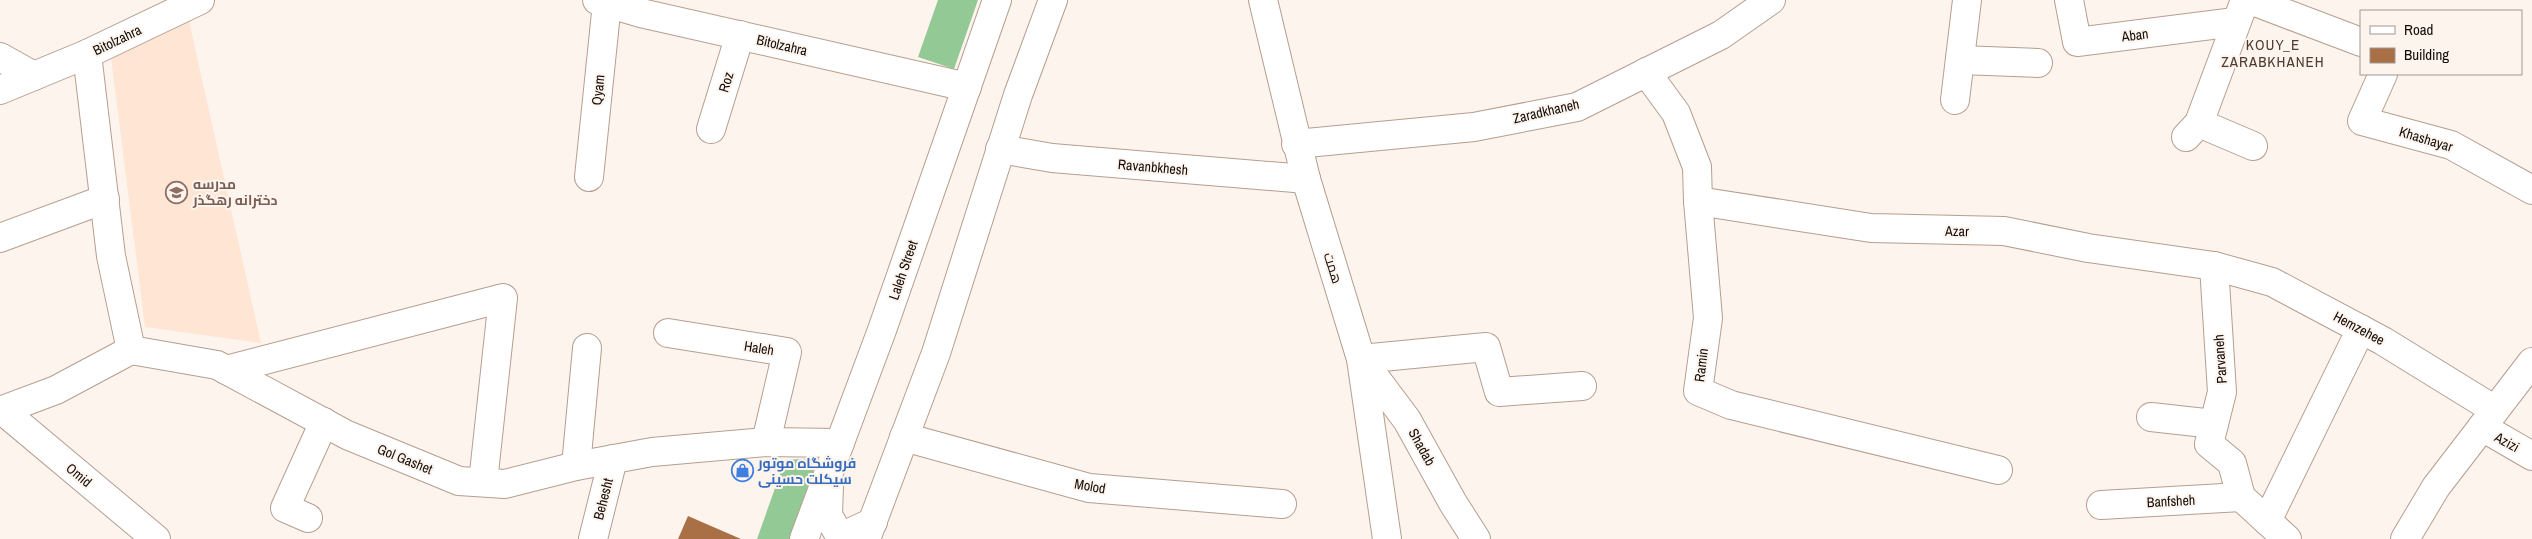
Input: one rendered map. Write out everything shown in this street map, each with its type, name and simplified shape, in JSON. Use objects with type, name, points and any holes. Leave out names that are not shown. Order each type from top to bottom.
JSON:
[{"type":"street","name":"Bitolzahra","points":[[0,90],[87,54],[200,0]]},
{"type":"street","name":"Laleh Street","points":[[804,539],[882,330],[997,0]]},
{"type":"street","points":[[837,451],[827,499],[828,515],[832,525],[838,533],[845,535],[869,531],[936,353],[1000,149],[1053,0]]},
{"type":"street","name":"همت","points":[[1263,0],[1296,144],[1361,359],[1387,539]]},
{"type":"street","name":"Zaradkhaneh","points":[[1296,144],[1474,127],[1577,107],[1721,35],[1771,0]]},
{"type":"street","points":[[1955,100],[1967,0]]},
{"type":"street","name":"Aban","points":[[2069,0],[2077,42],[2243,7]]},
{"type":"street","name":"Bitolzahra","points":[[602,1],[967,87]]},
{"type":"street","name":"Qyam","points":[[589,177],[602,1]]},
{"type":"street","points":[[2253,146],[2192,130],[2243,7],[2360,42]]},
{"type":"street","name":"Roz","points":[[711,129],[740,35]]},
{"type":"street","points":[[1,411],[56,390],[131,350],[111,256],[87,54]]},
{"type":"street","points":[[0,58],[34,76]]},
{"type":"street","points":[[1960,60],[2038,63]]},
{"type":"street","name":"Ramin","points":[[1646,72],[1676,113],[1697,167],[1698,202],[1708,318],[1698,391],[1731,404],[1998,470]]},
{"type":"street","name":"Khashayar","points":[[2383,75],[2362,122],[2451,144],[2532,190]]},
{"type":"street","name":"Ravanbkhesh","points":[[1000,149],[1052,158],[1306,179]]},
{"type":"street","points":[[0,238],[104,200]]},
{"type":"street","name":"Azar","points":[[1698,202],[1871,228],[2004,231],[2088,248],[2214,266]]},
{"type":"street","name":"Hemzehee","points":[[2214,266],[2272,282],[2361,329],[2488,419]]},
{"type":"street","name":"Parvaneh","points":[[2214,266],[2222,392],[2209,444],[2232,463],[2241,497]]},
{"type":"street","points":[[226,370],[503,298],[483,482]]},
{"type":"street","points":[[2267,521],[2361,329]]},
{"type":"street","name":"Haleh","points":[[668,334],[788,352],[766,442]]},
{"type":"street","points":[[1361,359],[1486,346],[1499,392],[1582,386]]},
{"type":"street","points":[[576,466],[586,348]]},
{"type":"street","name":"Gol Gashet","points":[[131,350],[217,365],[347,435],[459,481],[505,484],[576,466],[652,452],[766,442],[837,451]]},
{"type":"street","name":"Shadab","points":[[1361,359],[1407,420],[1453,503],[1476,539]]},
{"type":"street","points":[[2405,539],[2436,487],[2532,362]]},
{"type":"street","name":"Omid","points":[[1,411],[156,539]]},
{"type":"street","points":[[2151,417],[2214,424]]},
{"type":"street","name":"Azizi","points":[[2488,419],[2532,456]]},
{"type":"street","points":[[308,518],[285,508],[324,422]]},
{"type":"street","name":"Molod","points":[[904,437],[1089,488],[1282,504]]},
{"type":"street","name":"Behesht","points":[[593,539],[613,459]]},
{"type":"street","points":[[2241,497],[2287,539]]},
{"type":"street","name":"Banfsheh","points":[[2101,505],[2241,497]]},
{"type":"shaded area","name":"مدرسه دخترانه رهگذر","points":[[189,21],[261,343],[145,327],[111,57]]},
{"type":"green space","points":[[938,0],[978,0],[954,69],[918,57]]},
{"type":"green space","points":[[818,458],[789,539],[757,539],[785,460]]},
{"type":"building","points":[[688,516],[741,539],[678,539]]},
{"type":"place","name":"مدرسه دخترانه رهگذر","points":[[177,192]]},
{"type":"place","name":"فروشگاه موتور سیکلت حسینی","points":[[742,471]]},
{"type":"district","name":"KOUY_E ZARABKHANEH","points":[[2273,52]]}]
